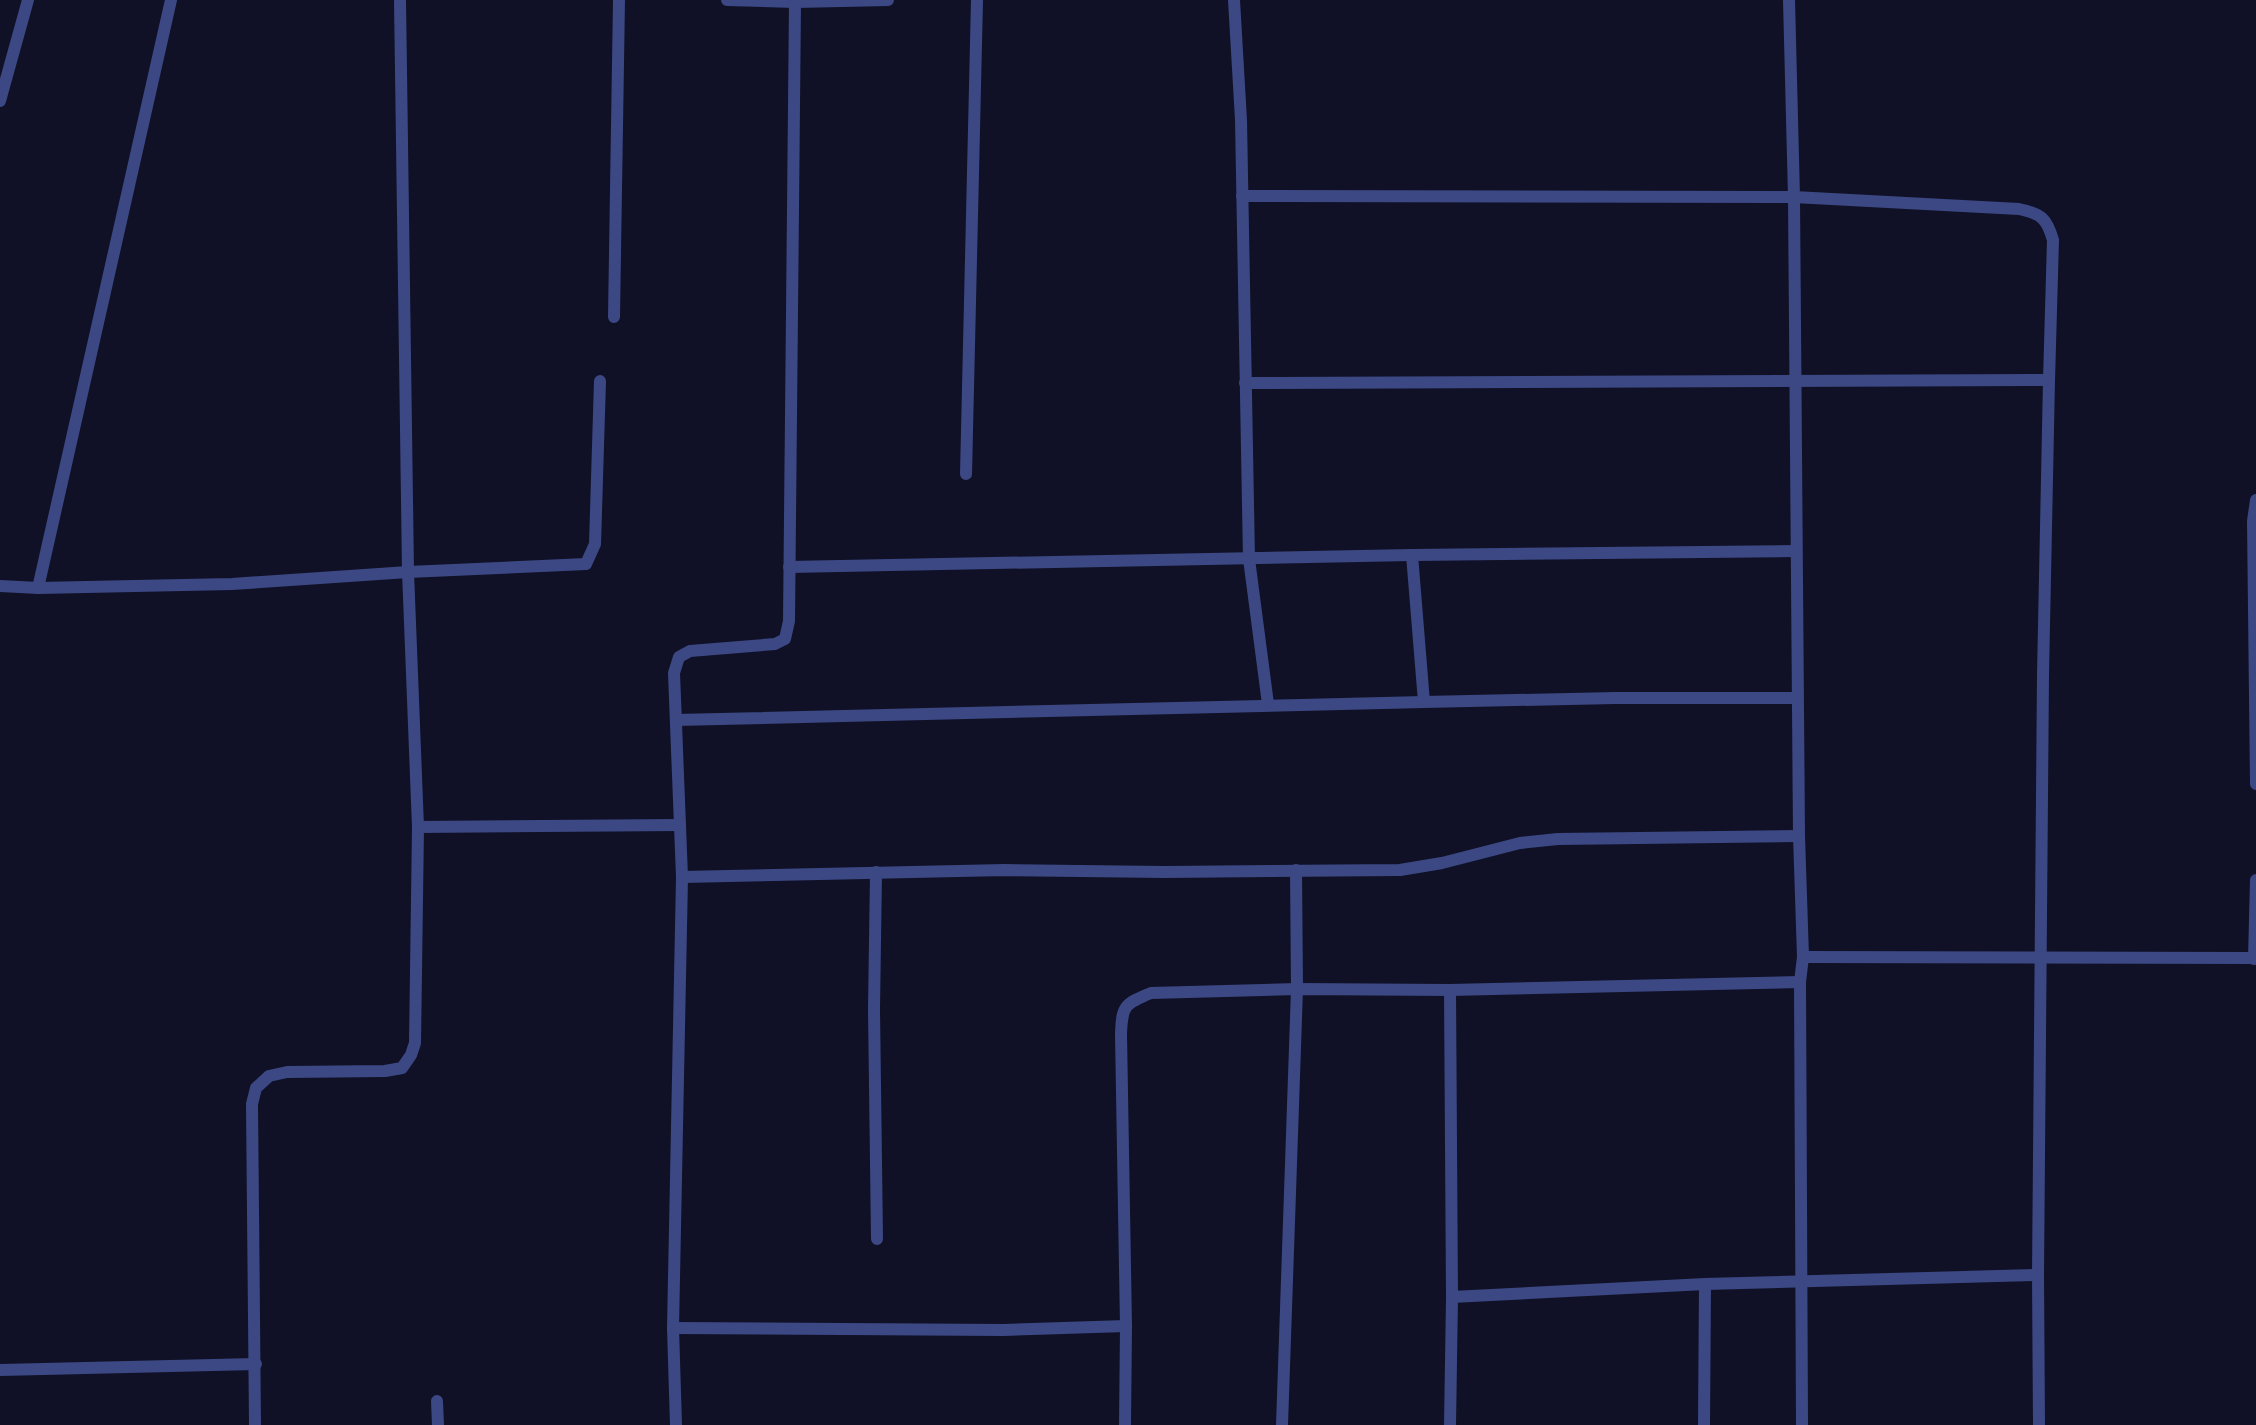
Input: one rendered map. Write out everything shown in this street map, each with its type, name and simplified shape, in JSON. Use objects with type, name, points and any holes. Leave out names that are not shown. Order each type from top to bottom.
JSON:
[{"type":"street","points":[[0,101],[28,0]]},
{"type":"street","points":[[38,588],[171,0]]},
{"type":"street","points":[[255,1425],[252,1104],[256,1088],[269,1076],[287,1072],[385,1071],[402,1068],[411,1055],[415,1043],[418,827],[408,572],[400,0]]},
{"type":"street","points":[[614,318],[619,0]]},
{"type":"street","points":[[727,0],[795,2],[888,0]]},
{"type":"street","points":[[966,474],[977,0]]},
{"type":"street","points":[[1234,0],[1241,120],[1249,559],[1268,704]]},
{"type":"street","points":[[1789,0],[1794,197],[1799,836],[1803,957],[1800,982],[1802,1425]]},
{"type":"street","points":[[676,1425],[673,1328],[682,877],[674,673],[679,657],[690,651],[775,644],[785,639],[789,621],[795,2]]},
{"type":"street","points":[[1242,196],[1794,197],[2019,209],[2034,212],[2049,223],[2053,240],[2043,675],[2039,1425]]},
{"type":"street","points":[[1245,383],[2049,380]]},
{"type":"street","points":[[0,586],[38,588],[232,584],[408,572],[586,564],[595,544],[600,381]]},
{"type":"street","points":[[2256,500],[2253,521],[2256,783]]},
{"type":"street","points":[[789,567],[1412,555],[1795,551]]},
{"type":"street","points":[[1412,555],[1424,702]]},
{"type":"street","points":[[676,720],[1268,704],[1615,698],[1797,698]]},
{"type":"street","points":[[418,827],[680,825]]},
{"type":"street","points":[[682,877],[1005,870],[1166,872],[1400,870],[1442,863],[1520,843],[1558,839],[1799,836]]},
{"type":"street","points":[[1282,1425],[1297,989],[1296,870]]},
{"type":"street","points":[[876,872],[874,1020],[877,1239]]},
{"type":"street","points":[[1803,957],[2255,958],[2256,880]]},
{"type":"street","points":[[1125,1425],[1122,1012],[1132,1000],[1151,993],[1297,989],[1450,990],[1800,982]]},
{"type":"street","points":[[1450,990],[1452,1297],[1450,1425]]},
{"type":"street","points":[[1452,1297],[1705,1284],[2038,1275]]},
{"type":"street","points":[[1704,1425],[1705,1284]]},
{"type":"street","points":[[673,1328],[1004,1330],[1126,1326]]},
{"type":"street","points":[[0,1370],[256,1364]]},
{"type":"street","points":[[437,1401],[438,1425]]}]
